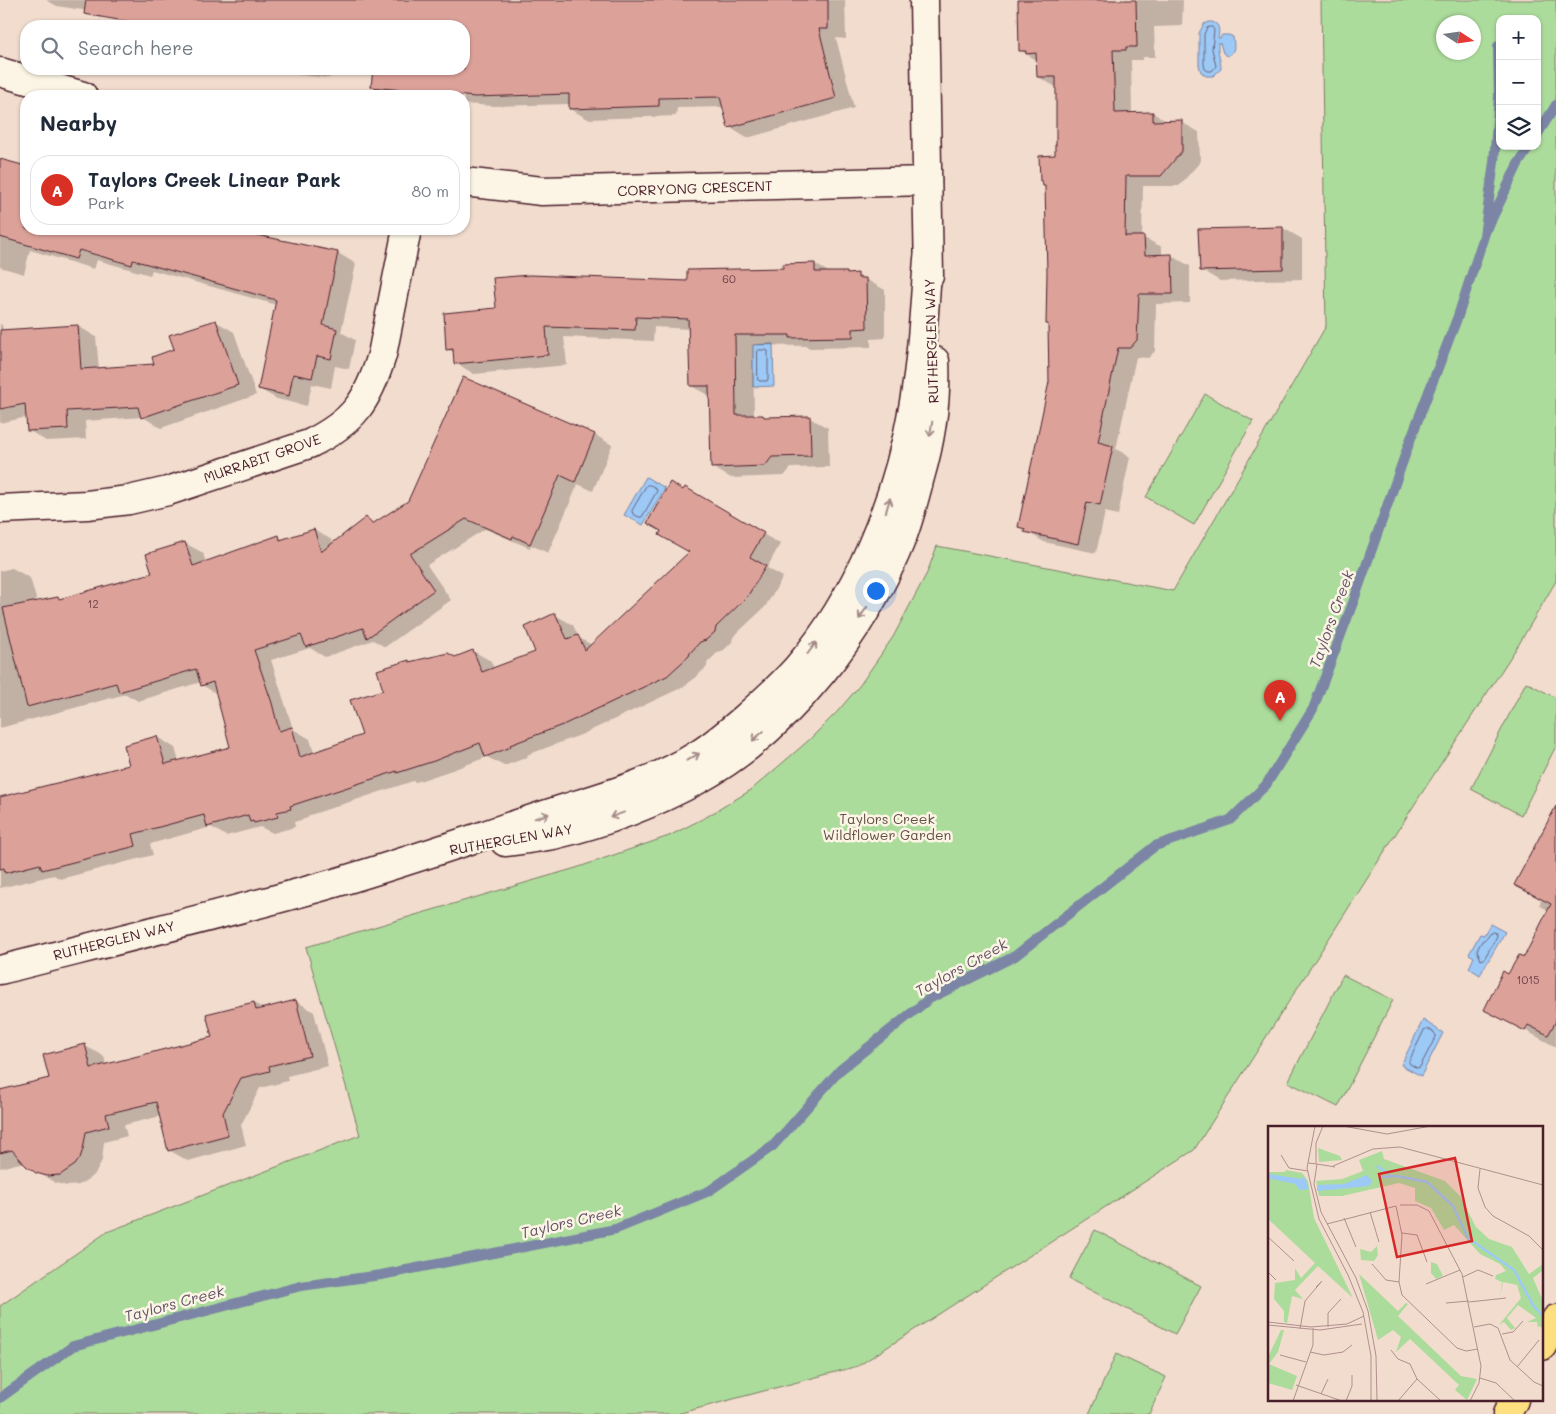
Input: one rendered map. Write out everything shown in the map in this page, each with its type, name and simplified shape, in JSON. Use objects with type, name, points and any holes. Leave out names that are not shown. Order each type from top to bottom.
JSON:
[{"type":"main road","points":[[1544,1342],[1556,1319]]},
{"type":"main road","points":[[1507,1414],[1513,1402]]},
{"type":"street","name":"RUTHERGLEN WAY","points":[[0,970],[318,888],[429,854],[553,835],[597,822],[668,795],[702,777],[731,758],[784,714],[808,690],[869,604],[888,570],[903,534],[916,494],[934,416],[935,372],[928,259],[924,0]]},
{"type":"street","points":[[0,72],[62,90]]},
{"type":"street","name":"CORRYONG CRESCENT","points":[[470,183],[542,191],[927,181]]},
{"type":"street","name":"MURRABIT GROVE","points":[[0,509],[87,505],[129,500],[168,491],[310,444],[342,425],[356,412],[368,394],[376,374],[382,355],[406,235]]},
{"type":"green space","name":"Taylors Creek Wildflower Garden","points":[[1321,0],[1556,0],[1556,581],[1519,644],[1194,1150],[858,1366],[677,1414],[0,1414],[0,1306],[107,1232],[360,1135],[306,947],[576,868],[669,836],[708,816],[751,790],[808,741],[838,711],[860,685],[893,637],[927,573],[937,546],[1173,591],[1326,326]]},
{"type":"green space","points":[[1205,394],[1253,421],[1194,525],[1146,497]]},
{"type":"green space","points":[[1526,682],[1556,698],[1556,746],[1521,815],[1471,789]]},
{"type":"green space","points":[[1343,975],[1393,1000],[1338,1107],[1288,1082]]},
{"type":"green space","points":[[1095,1230],[1201,1286],[1175,1334],[1069,1279]]},
{"type":"green space","points":[[1116,1354],[1166,1377],[1149,1414],[1089,1414]]},
{"type":"water","points":[[1208,22],[1217,24],[1218,38],[1222,35],[1229,35],[1233,37],[1234,43],[1233,51],[1227,56],[1223,53],[1220,43],[1218,43],[1221,69],[1213,76],[1206,76],[1201,72],[1199,65],[1199,33],[1204,24]]},
{"type":"water","points":[[773,344],[774,386],[753,387],[753,345]]},
{"type":"water","points":[[646,477],[665,488],[643,525],[624,515]]},
{"type":"water","points":[[1490,924],[1505,932],[1480,975],[1469,968],[1474,957],[1469,954],[1480,934],[1484,935]]},
{"type":"water","points":[[1423,1020],[1443,1033],[1421,1076],[1401,1065]]},
{"type":"building","points":[[86,0],[828,0],[828,29],[819,29],[836,98],[728,128],[720,97],[659,98],[659,106],[569,109],[569,94],[475,97],[470,97],[470,90],[402,90],[371,87],[372,75],[470,75],[470,20],[118,20],[84,14]]},
{"type":"building","points":[[1018,0],[1136,0],[1137,47],[1126,47],[1126,50],[1113,50],[1115,113],[1153,112],[1153,121],[1182,120],[1182,151],[1161,176],[1126,176],[1125,236],[1144,236],[1145,255],[1172,254],[1173,294],[1139,294],[1137,340],[1130,348],[1118,348],[1098,442],[1113,446],[1100,505],[1087,502],[1078,544],[1024,532],[1025,529],[1018,527],[1049,382],[1048,324],[1046,324],[1045,186],[1040,181],[1039,156],[1055,155],[1056,77],[1037,77],[1036,53],[1026,54],[1026,51],[1019,51]]},
{"type":"building","points":[[0,159],[20,164],[20,235],[257,235],[338,252],[323,325],[337,329],[331,359],[317,356],[312,378],[293,374],[289,396],[258,389],[276,300],[133,260],[132,265],[79,250],[76,259],[0,237]]},
{"type":"building","points":[[1283,227],[1283,269],[1200,271],[1198,229]]},
{"type":"building","points":[[815,263],[815,272],[858,273],[858,278],[866,278],[867,328],[853,329],[853,337],[790,338],[790,335],[735,335],[736,415],[763,415],[764,417],[810,416],[811,456],[772,457],[765,466],[711,468],[709,386],[690,386],[688,319],[636,317],[635,330],[546,327],[548,355],[454,364],[453,349],[446,350],[444,313],[496,308],[493,278],[530,275],[687,281],[687,270],[783,268],[783,264]]},
{"type":"building","points":[[216,320],[238,385],[141,418],[138,407],[67,411],[68,429],[27,431],[25,404],[0,409],[0,330],[78,325],[81,369],[154,364],[152,357],[174,349],[169,335]]},
{"type":"building","points":[[463,377],[595,434],[575,482],[560,475],[530,544],[513,536],[512,539],[466,519],[410,554],[434,590],[367,638],[363,628],[306,647],[301,635],[254,650],[272,703],[279,731],[292,727],[300,757],[362,735],[350,700],[383,690],[377,670],[409,660],[409,662],[448,653],[455,657],[473,650],[482,672],[535,652],[525,627],[555,613],[567,639],[578,635],[585,650],[689,552],[659,535],[661,531],[647,523],[670,482],[683,490],[685,487],[764,533],[750,557],[766,566],[747,597],[716,627],[715,632],[706,640],[700,642],[689,656],[667,676],[565,724],[510,745],[511,747],[485,757],[480,743],[434,761],[290,806],[291,809],[277,812],[278,817],[254,823],[253,821],[250,822],[248,815],[207,827],[204,815],[133,834],[136,846],[42,870],[40,864],[5,873],[4,868],[0,869],[0,797],[129,765],[124,745],[157,736],[165,764],[230,747],[213,682],[201,686],[196,669],[119,692],[116,683],[27,707],[3,608],[58,597],[59,599],[152,573],[146,554],[185,542],[193,566],[279,535],[280,540],[314,529],[321,552],[366,517],[372,524],[408,501]]},
{"type":"building","points":[[1556,806],[1556,1021],[1548,1035],[1528,1025],[1525,1031],[1484,1010],[1503,971],[1508,974],[1519,955],[1524,957],[1551,904],[1514,885]]},
{"type":"building","points":[[296,1000],[310,1056],[269,1066],[270,1071],[241,1078],[223,1113],[228,1135],[168,1151],[156,1102],[106,1114],[109,1126],[86,1132],[80,1158],[75,1165],[60,1175],[47,1176],[36,1173],[26,1166],[12,1150],[0,1153],[0,1090],[49,1078],[43,1055],[85,1044],[91,1068],[212,1037],[206,1014],[254,1002],[256,1010]]},
{"type":"waterway","name":"Taylors Creek","points":[[0,1398],[73,1346],[301,1286],[381,1275],[616,1229],[709,1191],[773,1146],[840,1070],[929,999],[1015,956],[1155,846],[1230,820],[1266,785],[1313,709],[1411,438],[1458,316],[1484,236],[1494,162],[1499,97],[1498,60]]},
{"type":"waterway","points":[[1541,129],[1556,105]]},
{"type":"waterway","points":[[1488,227],[1518,164],[1527,150]]},
{"type":"place","name":"Taylors Creek Linear Park","points":[[1280,721]]}]
